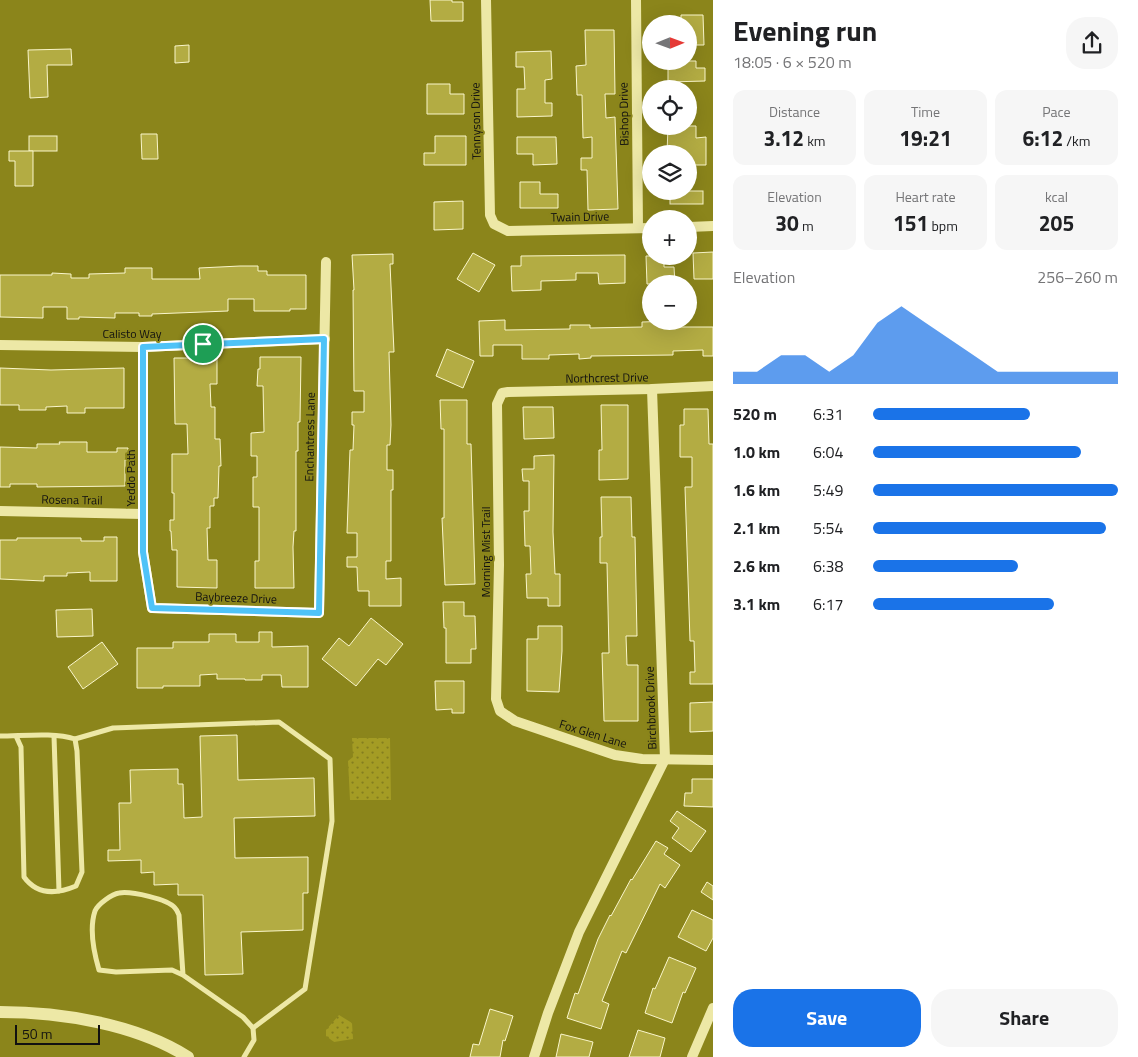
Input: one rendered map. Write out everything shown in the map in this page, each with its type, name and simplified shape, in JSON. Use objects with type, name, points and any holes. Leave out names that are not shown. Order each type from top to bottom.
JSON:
[{"type":"street","name":"Tennyson Drive","points":[[486,0],[490,215],[494,224],[508,231]]},
{"type":"street","name":"Bishop Drive","points":[[636,0],[638,228]]},
{"type":"street","points":[[697,227],[713,226]]},
{"type":"street","name":"Twain Drive","points":[[508,231],[642,228]]},
{"type":"street","name":"Enchantress Lane","points":[[319,613],[326,262]]},
{"type":"street","name":"Calisto Way","points":[[0,345],[143,347],[324,339]]},
{"type":"street","name":"Yeddo Path","points":[[143,347],[143,552],[152,608]]},
{"type":"street","name":"Northcrest Drive","points":[[502,393],[652,390],[713,386]]},
{"type":"street","name":"Birchbrook Drive","points":[[534,1057],[578,932],[665,759],[652,390]]},
{"type":"street","name":"Morning Mist Trail","points":[[500,711],[496,698],[499,565],[497,404],[502,393]]},
{"type":"street","name":"Rosena Trail","points":[[0,511],[143,514]]},
{"type":"street","name":"Baybreeze Drive","points":[[152,608],[319,613]]},
{"type":"street","name":"Fox Glen Lane","points":[[500,711],[515,722],[614,755],[642,759],[713,760]]},
{"type":"street","points":[[692,1057],[713,1008]]},
{"type":"street","points":[[0,1012],[32,1012],[81,1018],[134,1032],[188,1057]]},
{"type":"lane","points":[[0,736],[66,736],[75,739],[113,728],[279,722],[330,759],[332,820],[305,990],[252,1028]]},
{"type":"lane","points":[[16,736],[21,747],[24,877],[30,885],[45,892],[59,891],[76,886],[82,872],[78,751],[75,739]]},
{"type":"lane","points":[[54,736],[59,891]]},
{"type":"lane","points":[[183,975],[179,915],[175,907],[161,900],[138,894],[119,893],[107,899],[95,910],[93,926],[94,944],[99,970],[116,972],[172,970],[183,975],[243,1017],[252,1028],[254,1040],[244,1057]]},
{"type":"shaded area","points":[[352,738],[390,738],[391,800],[350,800],[348,761],[353,757]]},
{"type":"shaded area","points":[[339,1015],[352,1023],[353,1039],[334,1042],[326,1036],[326,1030]]},
{"type":"building","points":[[430,0],[463,2],[463,21],[431,21]]},
{"type":"building","points":[[698,15],[703,15],[704,45],[698,45]]},
{"type":"building","points":[[585,30],[614,30],[615,94],[605,94],[606,118],[615,117],[618,209],[588,210],[587,170],[581,170],[581,158],[592,158],[592,137],[583,138],[582,95],[577,95],[576,66],[586,65]]},
{"type":"building","points":[[189,45],[189,62],[175,63],[175,46]]},
{"type":"building","points":[[71,49],[72,65],[47,65],[48,97],[30,98],[28,50]]},
{"type":"building","points":[[551,51],[552,79],[545,80],[545,103],[552,103],[552,116],[517,117],[517,89],[525,89],[524,67],[516,67],[516,52]]},
{"type":"building","points":[[698,68],[705,68],[705,81],[668,80],[668,70],[698,70]]},
{"type":"building","points":[[427,84],[450,84],[450,94],[464,94],[464,114],[427,114]]},
{"type":"building","points":[[141,134],[157,134],[158,159],[142,159]]},
{"type":"building","points":[[668,135],[696,135],[696,138],[706,137],[706,165],[697,165],[697,145],[667,145]]},
{"type":"building","points":[[29,136],[57,136],[57,151],[29,151]]},
{"type":"building","points":[[435,136],[466,136],[466,165],[424,165],[424,153],[435,153]]},
{"type":"building","points":[[517,137],[556,137],[557,164],[533,165],[533,154],[517,154]]},
{"type":"building","points":[[9,151],[33,151],[33,186],[15,186],[15,161],[9,161]]},
{"type":"building","points":[[520,182],[540,182],[540,194],[558,194],[558,208],[520,208]]},
{"type":"building","points":[[697,191],[703,191],[703,204],[670,204],[670,200],[697,200]]},
{"type":"building","points":[[463,201],[463,229],[434,230],[434,202]]},
{"type":"building","points":[[713,252],[713,279],[697,279],[697,275],[694,275],[693,265],[697,265],[697,253]]},
{"type":"building","points":[[473,253],[495,265],[479,292],[457,279]]},
{"type":"building","points":[[393,254],[393,264],[390,264],[394,352],[389,352],[391,425],[390,445],[387,445],[387,470],[393,470],[393,490],[391,490],[391,561],[386,561],[386,579],[401,578],[401,606],[369,606],[369,591],[358,591],[357,567],[347,567],[347,557],[357,557],[357,533],[347,533],[350,450],[353,450],[354,425],[352,425],[352,412],[364,412],[364,391],[354,391],[352,255]]},
{"type":"building","points":[[625,255],[625,283],[599,284],[598,273],[576,273],[576,280],[541,281],[541,290],[512,291],[511,266],[521,266],[521,256]]},
{"type":"building","points":[[646,265],[674,267],[674,275],[647,275]]},
{"type":"building","points":[[258,266],[258,271],[267,271],[267,275],[306,275],[306,309],[254,311],[254,299],[228,299],[228,311],[152,314],[152,316],[139,316],[139,313],[115,313],[115,318],[79,317],[79,319],[67,319],[67,307],[43,307],[43,318],[0,317],[0,275],[52,275],[52,273],[71,274],[71,278],[89,278],[89,274],[125,273],[125,268],[152,268],[152,279],[200,279],[199,268]]},
{"type":"building","points":[[505,320],[505,330],[570,329],[570,325],[590,325],[590,328],[642,327],[642,330],[697,330],[697,327],[713,327],[713,356],[703,356],[703,350],[673,351],[673,355],[591,356],[591,358],[579,359],[579,354],[549,355],[549,359],[522,359],[522,345],[493,345],[493,356],[480,356],[479,321]]},
{"type":"building","points":[[447,349],[474,361],[463,388],[436,376]]},
{"type":"building","points":[[260,357],[301,357],[300,422],[298,422],[298,451],[296,451],[296,531],[294,531],[293,547],[294,588],[255,588],[255,561],[259,561],[259,507],[253,507],[253,477],[257,477],[257,456],[251,456],[251,433],[264,432],[263,386],[257,386]]},
{"type":"building","points":[[174,358],[217,358],[217,384],[210,384],[211,407],[215,407],[215,439],[220,439],[221,466],[219,466],[218,498],[214,498],[214,506],[210,506],[210,528],[207,528],[208,560],[217,560],[217,588],[177,587],[177,550],[172,550],[170,531],[170,520],[174,520],[172,454],[188,454],[187,424],[175,424]]},
{"type":"building","points":[[0,368],[51,370],[124,368],[124,408],[85,408],[85,413],[67,413],[67,406],[46,407],[46,410],[19,410],[19,405],[0,405]]},
{"type":"building","points":[[440,400],[467,400],[467,444],[471,444],[475,584],[445,585],[442,518],[444,518],[444,429],[441,429]]},
{"type":"building","points":[[601,405],[628,405],[628,479],[599,480],[599,450],[602,450]]},
{"type":"building","points":[[523,407],[553,407],[554,438],[524,439]]},
{"type":"building","points":[[684,409],[708,409],[709,444],[713,444],[713,684],[690,684],[690,672],[695,672],[694,641],[690,641],[685,487],[692,487],[692,457],[680,457],[680,425],[684,425]]},
{"type":"building","points":[[59,442],[87,442],[87,452],[117,452],[117,448],[128,448],[128,460],[125,460],[125,486],[37,487],[37,484],[10,484],[10,487],[0,487],[0,447],[37,448],[37,444],[60,444]]},
{"type":"building","points":[[554,455],[553,532],[555,574],[560,574],[560,606],[548,606],[548,598],[527,598],[526,574],[531,574],[530,546],[525,546],[524,511],[529,511],[529,481],[523,481],[522,469],[534,469],[534,456]]},
{"type":"building","points":[[601,497],[631,497],[632,537],[635,537],[637,636],[626,636],[627,665],[638,665],[638,721],[604,721],[602,653],[609,653],[607,563],[600,563],[600,537],[602,537]]},
{"type":"building","points":[[104,537],[117,537],[117,581],[90,581],[90,572],[67,573],[67,576],[44,576],[44,581],[0,579],[0,540],[17,540],[17,538],[81,538],[81,541],[104,541]]},
{"type":"building","points":[[443,602],[464,602],[464,616],[475,616],[476,649],[471,649],[471,663],[446,663],[446,628],[444,628]]},
{"type":"building","points":[[92,609],[93,636],[57,637],[56,610]]},
{"type":"building","points":[[371,618],[403,644],[386,665],[378,659],[356,686],[322,659],[339,638],[349,646]]},
{"type":"building","points":[[538,626],[562,626],[559,692],[527,691],[527,639],[538,639]]},
{"type":"building","points":[[259,632],[272,632],[272,647],[308,646],[308,687],[282,687],[281,675],[262,675],[262,680],[245,680],[217,679],[217,674],[200,675],[200,686],[137,688],[137,648],[173,648],[173,642],[209,642],[209,634],[236,634],[236,642],[259,642]]},
{"type":"building","points":[[102,642],[118,664],[83,689],[68,667]]},
{"type":"building","points":[[435,681],[464,681],[464,713],[452,713],[452,709],[436,710]]},
{"type":"building","points":[[713,702],[713,731],[690,732],[690,703]]},
{"type":"building","points":[[237,735],[238,780],[314,778],[315,816],[234,818],[235,858],[308,857],[308,893],[303,893],[303,930],[241,932],[243,974],[205,975],[203,895],[178,895],[178,884],[154,885],[154,872],[141,873],[141,860],[108,861],[108,850],[120,850],[119,803],[131,803],[130,770],[178,769],[178,784],[183,784],[184,818],[202,817],[200,736]]},
{"type":"building","points":[[692,779],[713,779],[713,807],[684,806],[685,793],[692,793]]},
{"type":"building","points":[[677,811],[706,831],[691,852],[672,838],[679,828],[670,821]]},
{"type":"building","points":[[656,841],[668,848],[664,854],[680,865],[665,888],[660,884],[626,953],[622,951],[602,1001],[609,1004],[601,1029],[567,1018],[575,993],[578,994],[598,939],[610,915]]},
{"type":"building","points":[[707,882],[713,886],[713,900],[701,892]]},
{"type":"building","points":[[692,910],[713,920],[713,938],[706,951],[678,937]]},
{"type":"building","points":[[669,957],[696,968],[685,993],[683,992],[672,1023],[645,1013],[653,988],[655,989]]},
{"type":"building","points":[[490,1009],[513,1016],[505,1041],[503,1040],[500,1057],[470,1057],[473,1044],[479,1045]]},
{"type":"building","points":[[638,1030],[665,1038],[660,1057],[629,1057]]},
{"type":"building","points":[[561,1034],[593,1042],[589,1057],[556,1057]]},
{"type":"route","points":[[324,339],[319,613],[152,608],[143,552],[143,347],[203,344],[324,339]]}]
